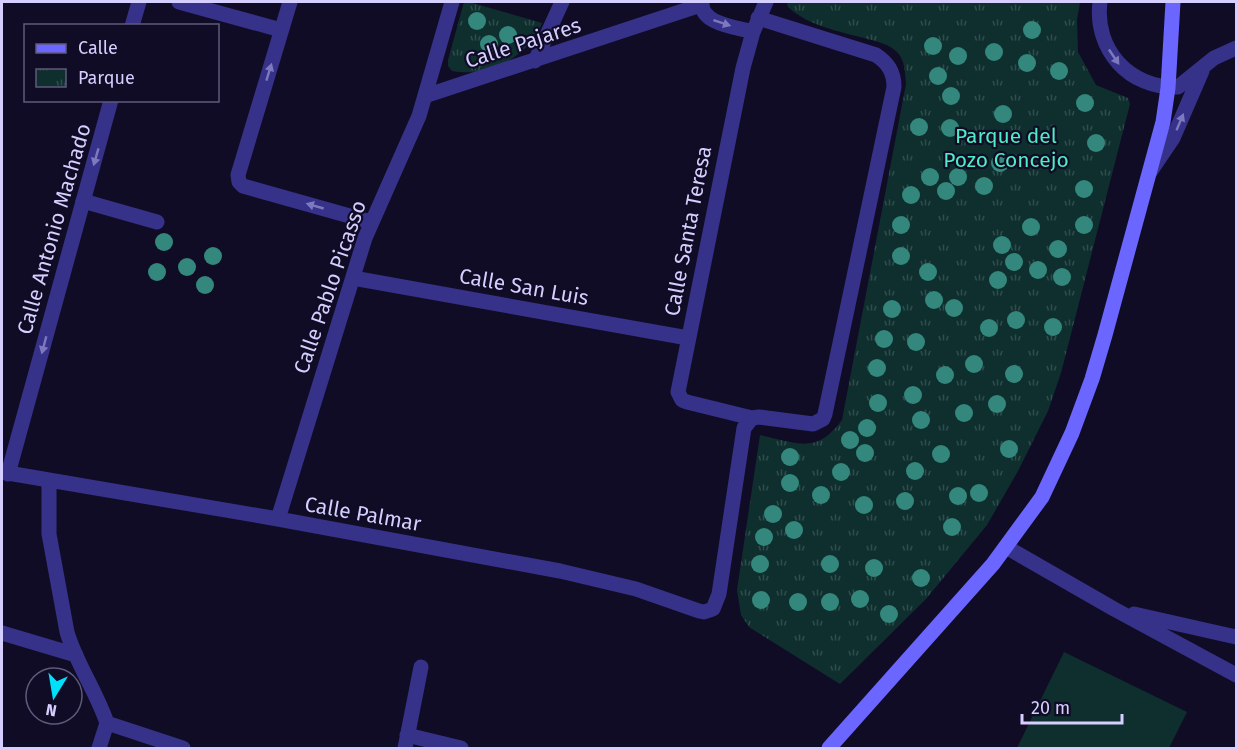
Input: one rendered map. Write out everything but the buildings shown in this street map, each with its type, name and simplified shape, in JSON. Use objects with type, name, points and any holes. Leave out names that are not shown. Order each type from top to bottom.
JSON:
[{"type":"main road","points":[[829,748],[972,589],[1006,547],[1042,497],[1072,433],[1106,335],[1163,122],[1168,88],[1173,2]]},
{"type":"street","points":[[133,24],[139,2]]},
{"type":"street","points":[[179,2],[281,30]]},
{"type":"street","points":[[290,2],[238,175],[239,182],[243,186],[371,222]]},
{"type":"street","name":"Calle Pablo Picasso","points":[[278,519],[352,278],[371,222],[409,141],[425,96],[452,2]]},
{"type":"street","points":[[536,61],[562,2]]},
{"type":"street","name":"Calle Santa Teresa","points":[[755,25],[876,55],[885,62],[894,79],[825,414],[823,420],[813,424],[752,418],[682,400],[678,392],[743,68],[755,25],[766,2]]},
{"type":"street","points":[[1100,2],[1101,31],[1109,53],[1122,69],[1158,86],[1178,87],[1214,58],[1236,48]]},
{"type":"street","name":"Calle Pajares","points":[[425,96],[536,61],[701,3],[703,12],[708,18],[755,25]]},
{"type":"street","points":[[1150,172],[1173,138],[1206,64]]},
{"type":"street","name":"Calle Antonio Machado","points":[[5,473],[110,102]]},
{"type":"street","points":[[84,201],[157,222]]},
{"type":"street","name":"Calle San Luis","points":[[352,278],[688,338]]},
{"type":"street","name":"Calle Palmar","points":[[5,473],[278,519],[560,571],[636,589],[704,612],[713,609],[719,594],[742,434],[747,422],[752,418]]},
{"type":"street","points":[[49,481],[50,547],[66,632],[107,723],[99,748]]},
{"type":"street","points":[[1006,547],[1236,675]]},
{"type":"street","points":[[1114,609],[1236,638]]},
{"type":"street","points":[[2,633],[76,655]]},
{"type":"street","points":[[421,667],[406,742],[461,748]]},
{"type":"street","points":[[107,723],[183,748]]},
{"type":"green space","points":[[464,2],[542,23],[528,46],[506,62],[479,71],[452,71],[448,66],[448,60]]},
{"type":"green space","name":"Parque del Pozo Concejo","points":[[787,2],[1080,2],[1077,20],[1078,52],[1096,85],[1128,98],[1130,104],[1061,373],[1048,411],[1018,471],[987,525],[926,599],[840,684],[749,627],[741,615],[737,590],[760,435],[806,444],[824,438],[842,420],[906,84],[905,71],[900,56],[887,45],[814,23],[796,14],[788,7]]},
{"type":"green space","points":[[1064,652],[1187,712],[1169,748],[1017,748]]}]
